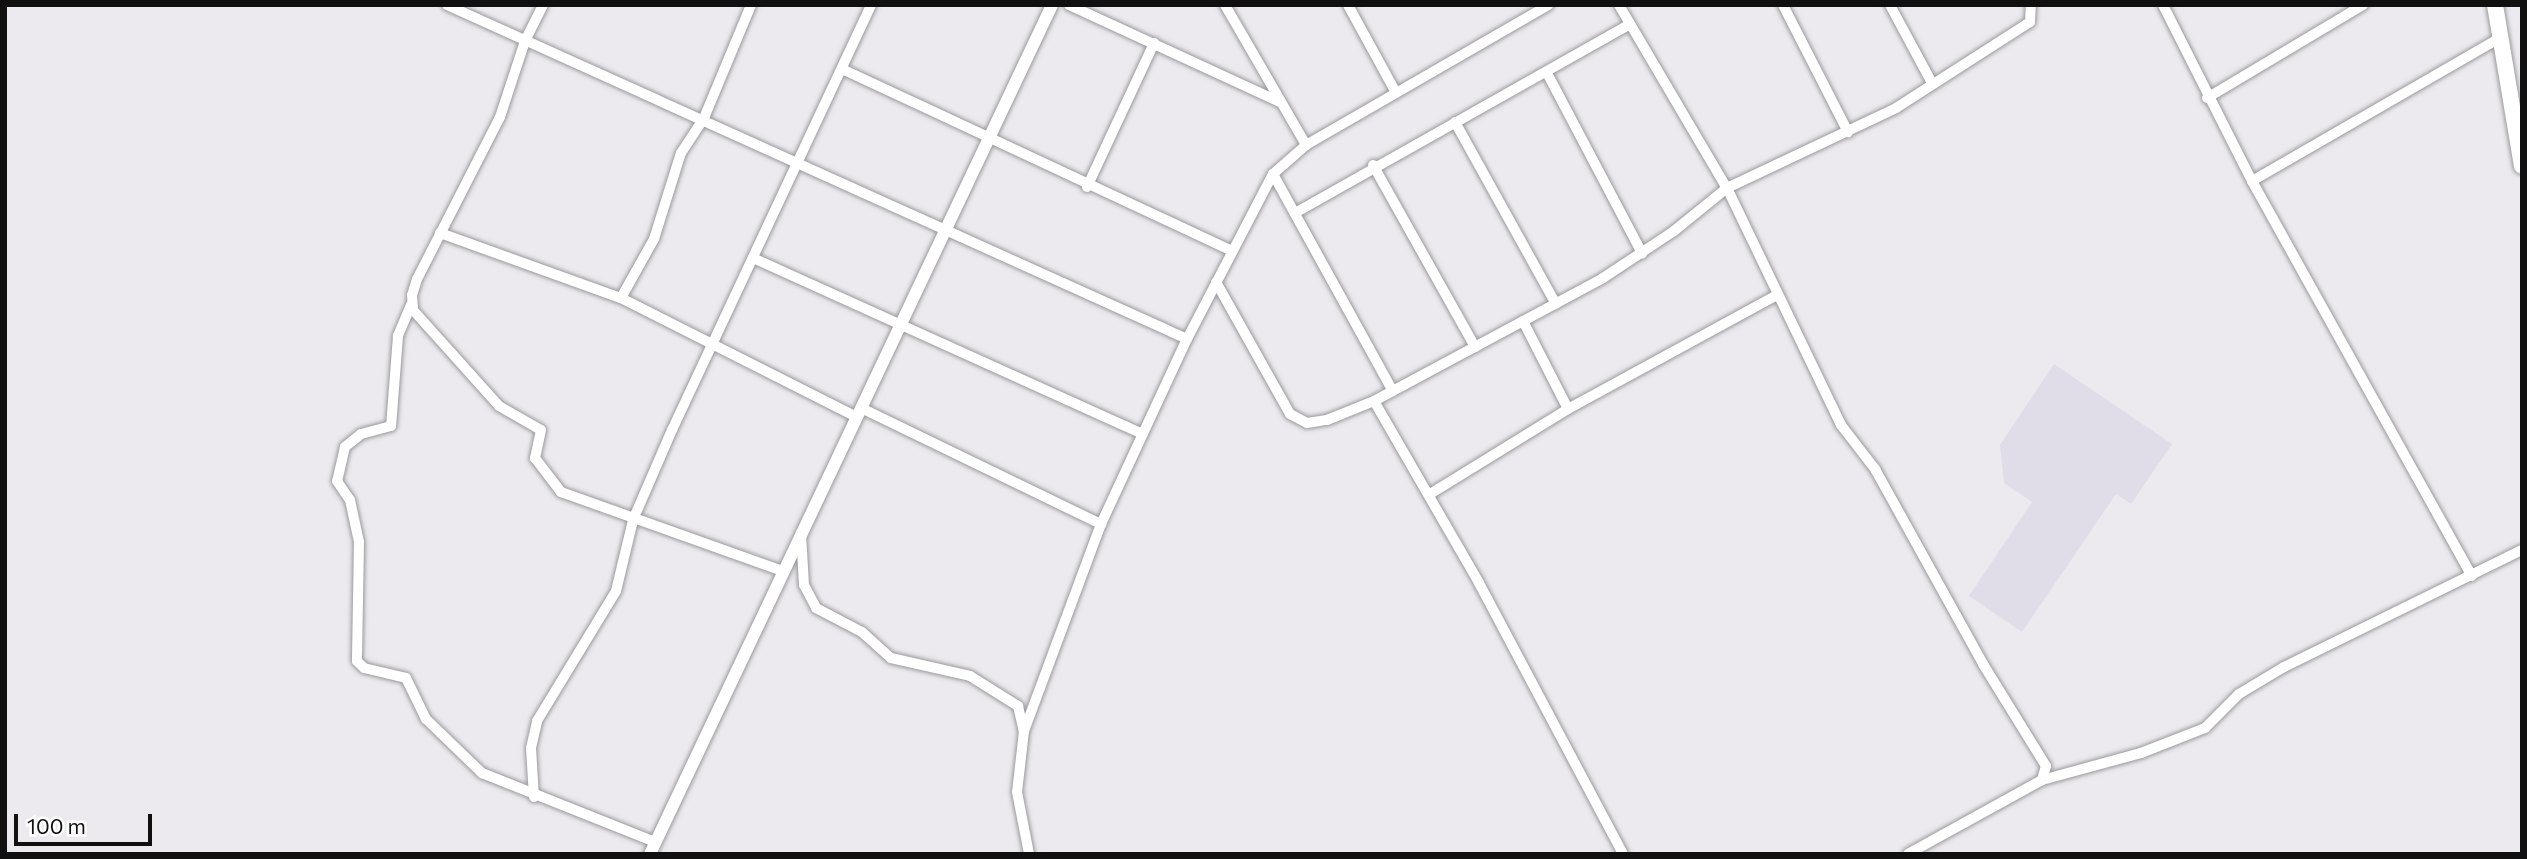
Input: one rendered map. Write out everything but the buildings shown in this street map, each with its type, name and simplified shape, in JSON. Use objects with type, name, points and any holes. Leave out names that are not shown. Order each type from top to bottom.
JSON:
[{"type":"main road","points":[[2495,5],[2521,158]]},
{"type":"street","points":[[447,5],[704,118],[1186,340]]},
{"type":"street","points":[[543,5],[525,41],[500,117],[417,279],[411,305],[398,336],[391,426],[361,434],[345,447],[337,481],[350,500],[359,542],[357,661],[364,668],[406,678],[426,719],[471,766],[534,797],[653,848],[801,530],[899,324],[947,231],[987,138],[1052,5]]},
{"type":"street","points":[[621,298],[654,239],[681,153],[704,118],[751,5]]},
{"type":"street","points":[[534,797],[531,748],[537,721],[616,591],[633,520],[710,346],[799,163],[871,5]]},
{"type":"street","points":[[1069,5],[1280,102]]},
{"type":"street","points":[[1225,5],[1306,145]]},
{"type":"street","points":[[1348,5],[1395,91]]},
{"type":"street","points":[[1029,854],[1017,792],[1024,731],[1101,524],[1186,340],[1273,174],[1306,145],[1395,91],[1548,5]]},
{"type":"street","points":[[1619,5],[1628,25],[1727,188],[1841,425],[1875,469],[1983,664],[2040,752],[2046,766],[2042,780]]},
{"type":"street","points":[[1783,5],[1847,132]]},
{"type":"street","points":[[1890,5],[1932,83]]},
{"type":"street","points":[[1216,282],[1290,414],[1298,420],[1326,421],[1374,401],[1642,254],[1727,188],[1896,108],[2030,22],[2031,5]]},
{"type":"street","points":[[2163,5],[2207,98],[2252,181],[2473,576]]},
{"type":"street","points":[[2207,98],[2363,5]]},
{"type":"street","points":[[1295,213],[1373,166],[1547,73],[1628,25]]},
{"type":"street","points":[[2252,181],[2500,38]]},
{"type":"street","points":[[1087,187],[1154,43]]},
{"type":"street","points":[[842,69],[1087,187],[1232,251]]},
{"type":"street","points":[[1547,73],[1642,254]]},
{"type":"street","points":[[1455,122],[1556,303]]},
{"type":"street","points":[[1373,166],[1475,347]]},
{"type":"street","points":[[1273,174],[1392,391]]},
{"type":"street","points":[[440,233],[621,298],[710,346],[1101,524]]},
{"type":"street","points":[[753,258],[1142,434]]},
{"type":"street","points":[[1430,494],[1568,409],[1777,295]]},
{"type":"street","points":[[411,305],[433,337],[499,406],[541,430],[535,458],[556,488],[633,520],[783,570]]},
{"type":"street","points":[[1523,321],[1568,409]]},
{"type":"street","points":[[1374,401],[1430,494],[1623,854]]},
{"type":"street","points":[[801,530],[804,584],[816,608],[862,632],[891,658],[946,669],[993,687],[1018,706],[1024,731]]},
{"type":"street","points":[[1908,854],[2042,780],[2141,753],[2205,728],[2239,694],[2284,667],[2522,550]]},
{"type":"shaded area","points":[[2054,364],[2172,444],[2131,504],[2116,494],[2022,632],[1969,596],[2032,502],[2004,483],[2000,445]]}]
